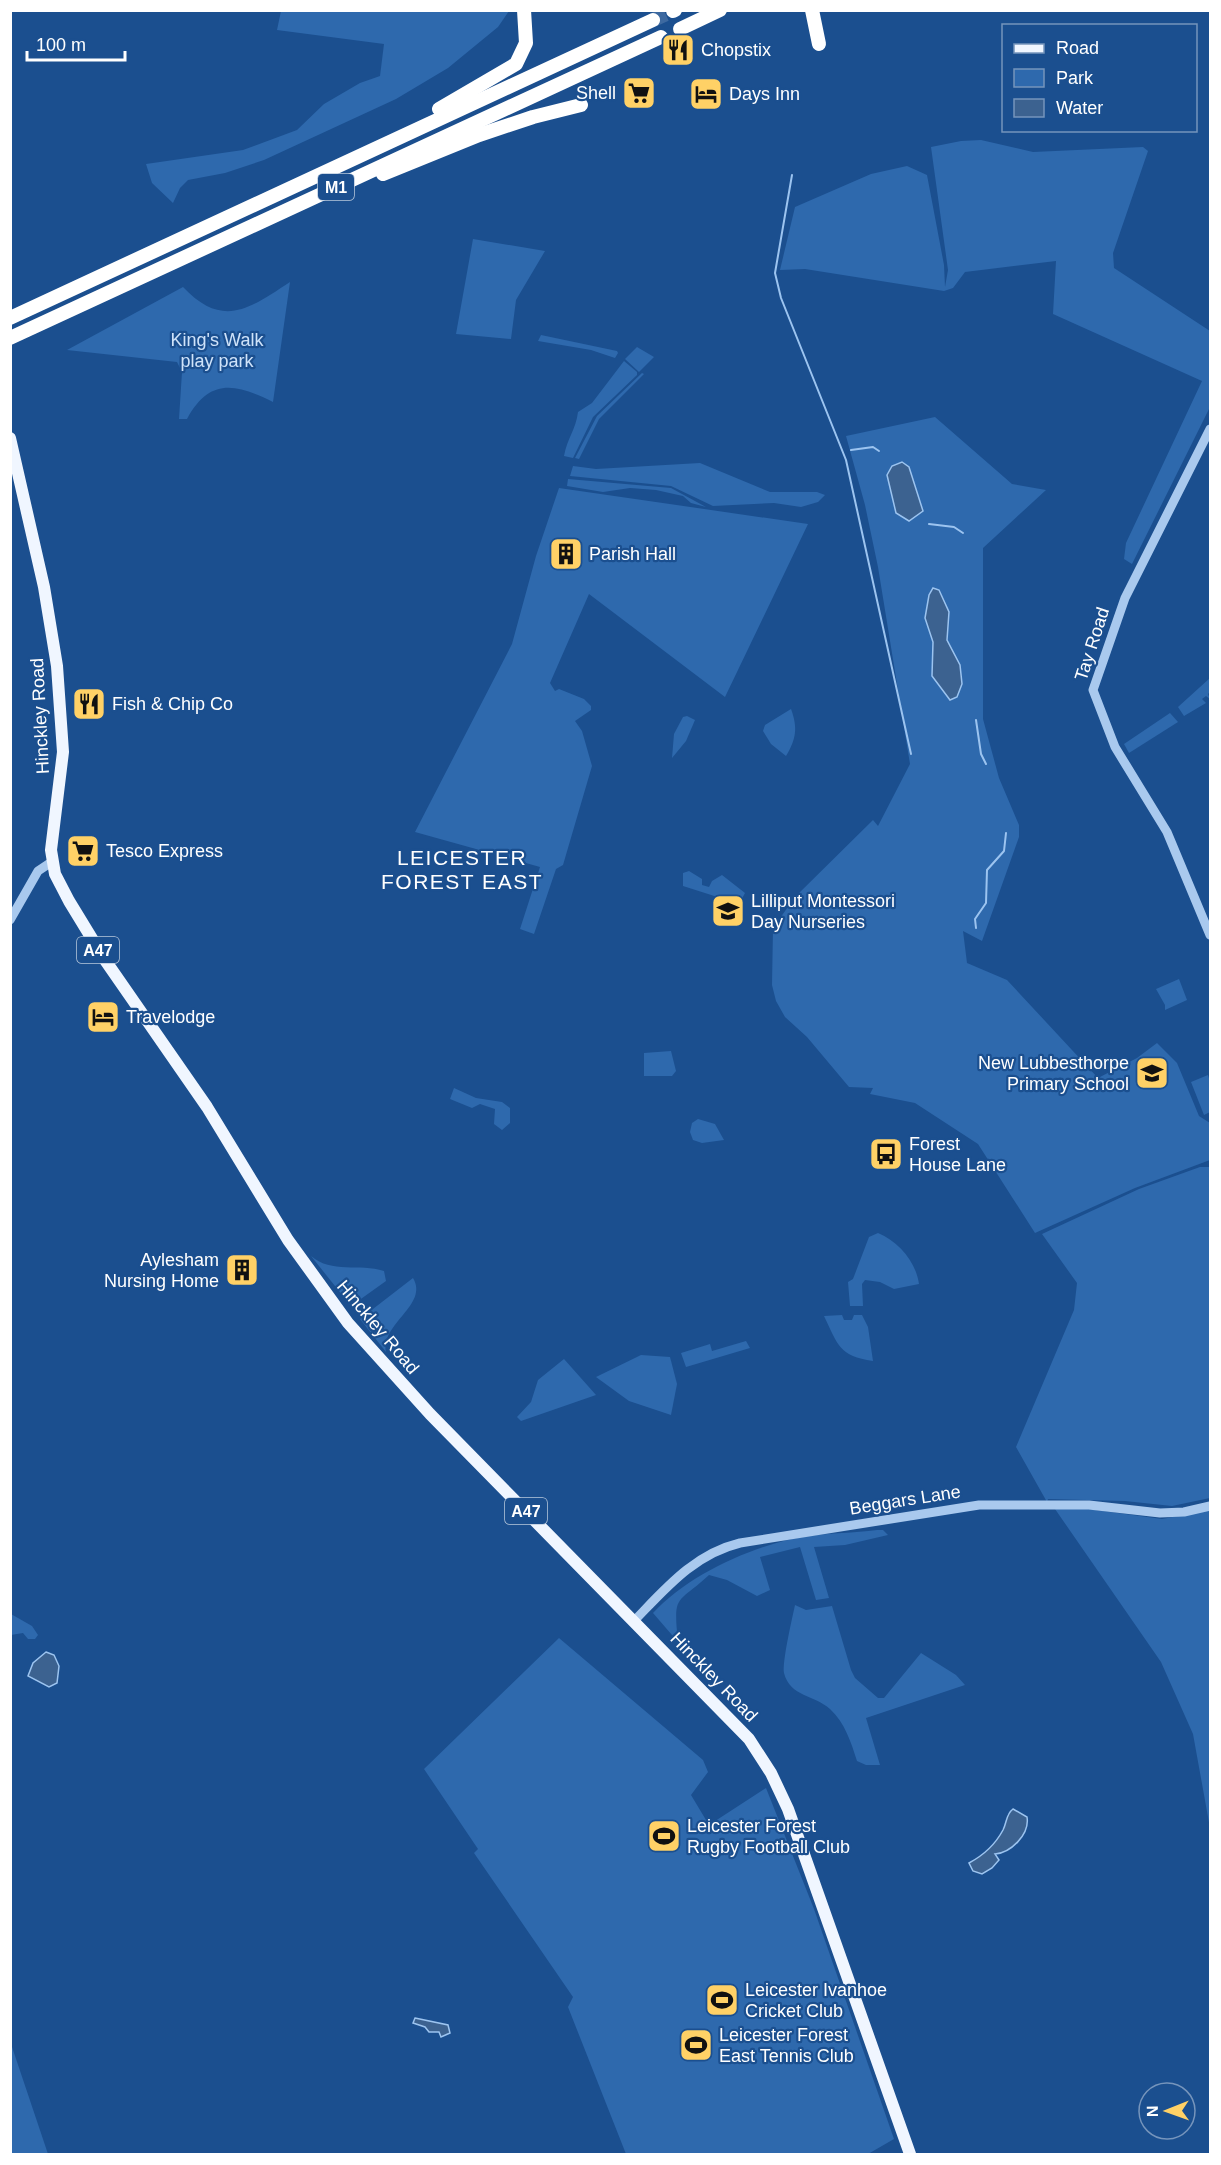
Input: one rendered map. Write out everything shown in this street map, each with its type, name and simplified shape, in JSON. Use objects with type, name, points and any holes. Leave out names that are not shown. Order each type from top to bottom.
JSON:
[{"type":"highway","points":[[376,147],[516,64],[526,43],[524,10]]},
{"type":"highway","points":[[680,29],[720,10]]},
{"type":"highway","points":[[812,10],[819,44]]},
{"type":"highway","name":"M1","points":[[10,318],[653,20]]},
{"type":"highway","name":"M1","points":[[10,338],[661,37]]},
{"type":"highway","points":[[307,200],[402,167],[479,135],[533,117],[581,105]]},
{"type":"main road","name":"Hinckley Road","points":[[10,438],[45,587],[59,684],[63,752],[52,838],[53,861],[61,888],[91,938],[203,1100],[288,1240],[331,1302],[430,1413],[749,1739],[771,1773],[803,1850],[910,2154]]},
{"type":"street","name":"Tay Road","points":[[1210,429],[1125,598],[1093,686],[1095,699],[1114,745],[1167,832],[1210,936]]},
{"type":"street","points":[[10,920],[38,871],[53,861]]},
{"type":"street","name":"Beggars Lane","points":[[634,1621],[703,1556],[740,1543],[979,1505],[1089,1505],[1160,1513],[1184,1512],[1210,1506]]},
{"type":"green space","points":[[281,11],[509,11],[498,27],[448,68],[396,99],[264,160],[225,173],[188,180],[180,188],[173,203],[152,183],[146,164],[243,150],[297,130],[324,104],[360,83],[380,76],[384,44],[277,30]]},
{"type":"green space","points":[[981,140],[1033,152],[1143,147],[1148,151],[1113,253],[1114,268],[1210,331],[1210,407],[1132,564],[1124,559],[1126,543],[1202,381],[1053,314],[1056,261],[965,272],[953,288],[944,291],[805,269],[780,270],[795,207],[871,174],[907,166],[927,175],[944,265],[945,287],[948,270],[931,147]]},
{"type":"green space","points":[[473,239],[545,251],[516,300],[511,339],[456,334]]},
{"type":"green space","name":"King's Walk play park","points":[[290,282],[273,402],[247,391],[225,388],[215,390],[205,396],[187,419],[179,419],[182,372],[177,362],[67,350],[183,287],[197,300],[211,308],[224,311],[249,307]]},
{"type":"green space","points":[[541,335],[618,353],[615,358],[591,350],[538,341]]},
{"type":"green space","points":[[637,347],[654,357],[639,372],[625,359]]},
{"type":"green space","points":[[624,361],[637,372],[637,375],[593,417],[573,458],[564,456],[578,412],[592,403]]},
{"type":"green space","points":[[642,373],[644,374],[599,419],[579,459],[575,458],[597,416]]},
{"type":"green space","points":[[935,417],[1012,484],[1046,490],[983,548],[983,719],[999,778],[1019,825],[1019,837],[982,941],[963,931],[967,963],[1007,980],[1098,1078],[1137,1058],[1157,1043],[1177,1063],[1199,1116],[1210,1123],[1210,1160],[1135,1188],[1035,1233],[978,1144],[915,1103],[870,1094],[873,1088],[849,1087],[807,1037],[785,1017],[776,1001],[772,985],[773,928],[795,897],[873,820],[878,826],[910,764],[878,567],[865,505],[846,436]]},
{"type":"green space","points":[[700,463],[770,492],[817,492],[825,495],[818,502],[801,507],[774,503],[713,506],[671,486],[570,476],[573,466],[596,469]]},
{"type":"green space","points":[[568,479],[671,488],[706,507],[691,503],[683,496],[656,490],[630,488],[603,492],[567,486]]},
{"type":"green space","points":[[559,488],[808,524],[725,697],[589,594],[550,683],[555,691],[559,689],[584,699],[591,706],[591,710],[575,721],[582,731],[592,766],[563,865],[556,869],[534,934],[520,929],[540,867],[415,832],[512,644],[536,556]]},
{"type":"green space","points":[[1210,678],[1208,694],[1210,699],[1206,696],[1202,699],[1206,703],[1184,716],[1178,707]]},
{"type":"green space","points":[[791,709],[795,722],[795,733],[786,756],[771,744],[763,731],[765,725]]},
{"type":"green space","points":[[1170,713],[1178,722],[1129,753],[1124,744]]},
{"type":"green space","points":[[687,716],[695,720],[686,741],[672,758],[674,734],[683,717]]},
{"type":"green space","points":[[689,871],[702,879],[702,885],[709,887],[712,881],[722,875],[745,893],[738,906],[730,901],[683,886],[683,873]]},
{"type":"green space","points":[[1179,979],[1187,1000],[1165,1010],[1165,1005],[1156,989]]},
{"type":"green space","points":[[671,1051],[676,1071],[672,1076],[644,1076],[644,1053]]},
{"type":"green space","points":[[1208,1075],[1210,1112],[1204,1115],[1191,1082]]},
{"type":"green space","points":[[454,1088],[476,1098],[502,1102],[510,1108],[510,1123],[502,1130],[494,1124],[495,1109],[480,1104],[472,1108],[450,1099]]},
{"type":"green space","points":[[698,1119],[715,1124],[724,1140],[702,1143],[693,1140],[690,1132],[692,1123]]},
{"type":"green space","points":[[1200,1167],[1210,1167],[1210,1498],[1172,1506],[1125,1501],[1048,1499],[1047,1502],[1016,1447],[1074,1310],[1077,1283],[1042,1234],[1139,1189]]},
{"type":"green space","points":[[878,1233],[893,1242],[905,1254],[914,1268],[919,1284],[894,1289],[880,1282],[865,1280],[862,1284],[863,1306],[850,1306],[848,1282],[853,1279],[869,1237]]},
{"type":"green space","points":[[311,1256],[337,1267],[384,1271],[386,1281],[351,1306]]},
{"type":"green space","points":[[413,1278],[416,1288],[415,1297],[390,1332],[386,1342],[386,1352],[360,1319]]},
{"type":"green space","points":[[842,1315],[844,1320],[852,1320],[854,1315],[862,1315],[868,1327],[873,1361],[853,1356],[841,1348],[824,1316]]},
{"type":"green space","points":[[746,1341],[750,1348],[686,1367],[681,1353],[710,1344],[712,1351]]},
{"type":"green space","points":[[641,1355],[670,1357],[677,1384],[671,1415],[629,1401],[596,1377]]},
{"type":"green space","points":[[564,1359],[596,1395],[521,1421],[517,1417],[531,1402],[538,1380]]},
{"type":"green space","points":[[1055,1509],[1088,1509],[1162,1519],[1210,1510],[1210,1828],[1193,1734],[1161,1662]]},
{"type":"green space","points":[[883,1530],[888,1535],[845,1545],[814,1547],[829,1598],[816,1600],[800,1547],[760,1557],[770,1590],[757,1596],[727,1580],[709,1575],[684,1596],[677,1607],[678,1642],[653,1613],[685,1586],[704,1574],[766,1546],[808,1536]]},
{"type":"green space","points":[[795,1605],[806,1610],[832,1606],[855,1678],[878,1698],[884,1698],[921,1653],[956,1675],[965,1685],[866,1718],[880,1765],[866,1765],[857,1761],[847,1733],[835,1714],[824,1704],[797,1691],[787,1681],[784,1673],[784,1660]]},
{"type":"green space","points":[[11,1614],[32,1626],[38,1635],[35,1639],[28,1639],[23,1633],[11,1635]]},
{"type":"green space","points":[[559,1638],[703,1760],[708,1772],[691,1795],[709,1825],[766,1788],[814,1909],[894,2139],[868,2154],[626,2154],[568,2007],[573,1997],[474,1853],[478,1849],[424,1769]]},
{"type":"green space","points":[[11,2044],[48,2154],[11,2154]]},
{"type":"water","points":[[902,462],[909,467],[923,511],[909,521],[896,513],[887,475],[892,466]]},
{"type":"water","points":[[933,588],[939,590],[949,612],[947,640],[960,665],[962,684],[957,697],[950,700],[932,676],[933,642],[925,618],[929,595]]},
{"type":"water","points":[[46,1652],[54,1655],[59,1666],[57,1683],[49,1687],[28,1676],[33,1663]]},
{"type":"water","points":[[1013,1809],[1027,1817],[1022,1836],[1013,1847],[995,1854],[999,1860],[992,1868],[982,1874],[973,1871],[969,1863],[993,1845]]},
{"type":"water","points":[[415,2018],[448,2025],[450,2033],[441,2037],[439,2032],[429,2032],[425,2027],[413,2023]]},
{"type":"waterway","points":[[792,175],[775,273],[781,298],[846,460],[911,754]]},
{"type":"waterway","points":[[851,450],[873,447],[879,451]]},
{"type":"waterway","points":[[929,524],[954,527],[963,533]]},
{"type":"waterway","points":[[976,720],[981,754],[986,764]]},
{"type":"waterway","points":[[976,928],[975,919],[986,903],[987,870],[1004,851],[1006,833]]},
{"type":"tunnel","points":[[653,20],[673,11]]},
{"type":"place","name":"Chopstix","points":[[678,50]]},
{"type":"place","name":"Shell","points":[[639,93]]},
{"type":"place","name":"Days Inn","points":[[706,94]]},
{"type":"place","name":"Parish Hall","points":[[566,554]]},
{"type":"place","name":"Fish & Chip Co","points":[[89,704]]},
{"type":"place","name":"Tesco Express","points":[[83,851]]},
{"type":"place","name":"Lilliput Montessori Day Nurseries","points":[[728,911]]},
{"type":"place","name":"Travelodge","points":[[103,1017]]},
{"type":"place","name":"New Lubbesthorpe Primary School","points":[[1152,1073]]},
{"type":"place","name":"Forest House Lane","points":[[886,1154]]},
{"type":"place","name":"Aylesham Nursing Home","points":[[242,1270]]},
{"type":"place","name":"Leicester Forest Rugby Football Club","points":[[664,1836]]},
{"type":"place","name":"Leicester Ivanhoe Cricket Club","points":[[722,2000]]},
{"type":"place","name":"Leicester Forest East Tennis Club","points":[[696,2045]]},
{"type":"district","name":"LEICESTER FOREST EAST","points":[[462,870]]}]
